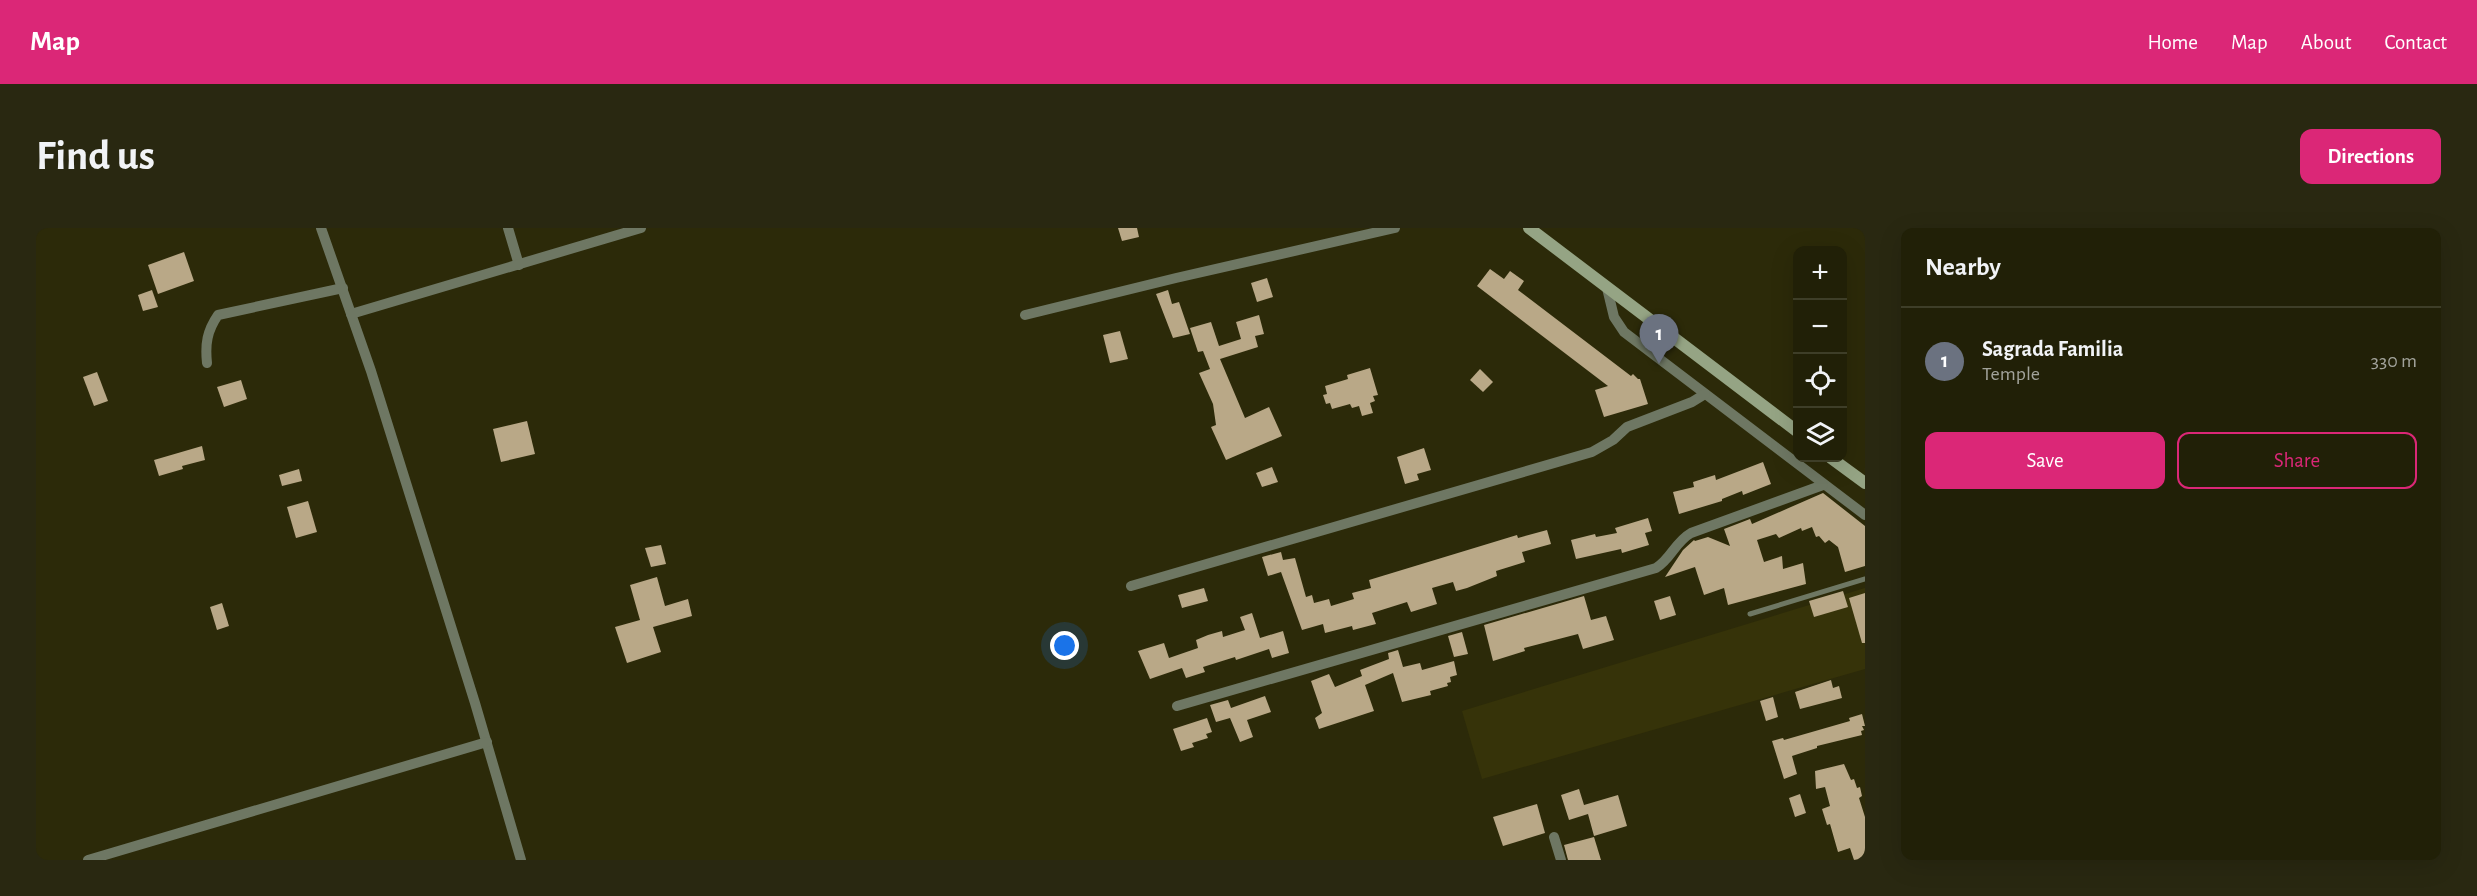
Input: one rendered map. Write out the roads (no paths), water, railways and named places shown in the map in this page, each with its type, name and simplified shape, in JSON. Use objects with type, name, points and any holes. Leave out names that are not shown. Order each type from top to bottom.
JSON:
[{"type":"main road","points":[[1529,228],[1793,429]]},
{"type":"main road","points":[[1836,462],[1865,483]]},
{"type":"street","points":[[321,228],[343,288],[521,860]]},
{"type":"street","points":[[508,228],[519,265]]},
{"type":"street","points":[[351,314],[641,228]]},
{"type":"street","points":[[1025,315],[1395,228]]},
{"type":"street","points":[[207,363],[205,345],[210,327],[218,315],[343,288]]},
{"type":"street","points":[[1607,288],[1614,317],[1624,332],[1865,515]]},
{"type":"street","points":[[1131,586],[1592,452],[1613,440],[1627,427],[1692,402],[1705,394]]},
{"type":"street","points":[[1177,706],[1656,568],[1670,556],[1677,543],[1691,532],[1823,485]]},
{"type":"street","points":[[88,860],[486,742]]},
{"type":"street","points":[[1554,837],[1561,860]]},
{"type":"lane","points":[[1750,614],[1865,579]]},
{"type":"place","name":"Sagrada Familia","points":[[1659,364]]}]
